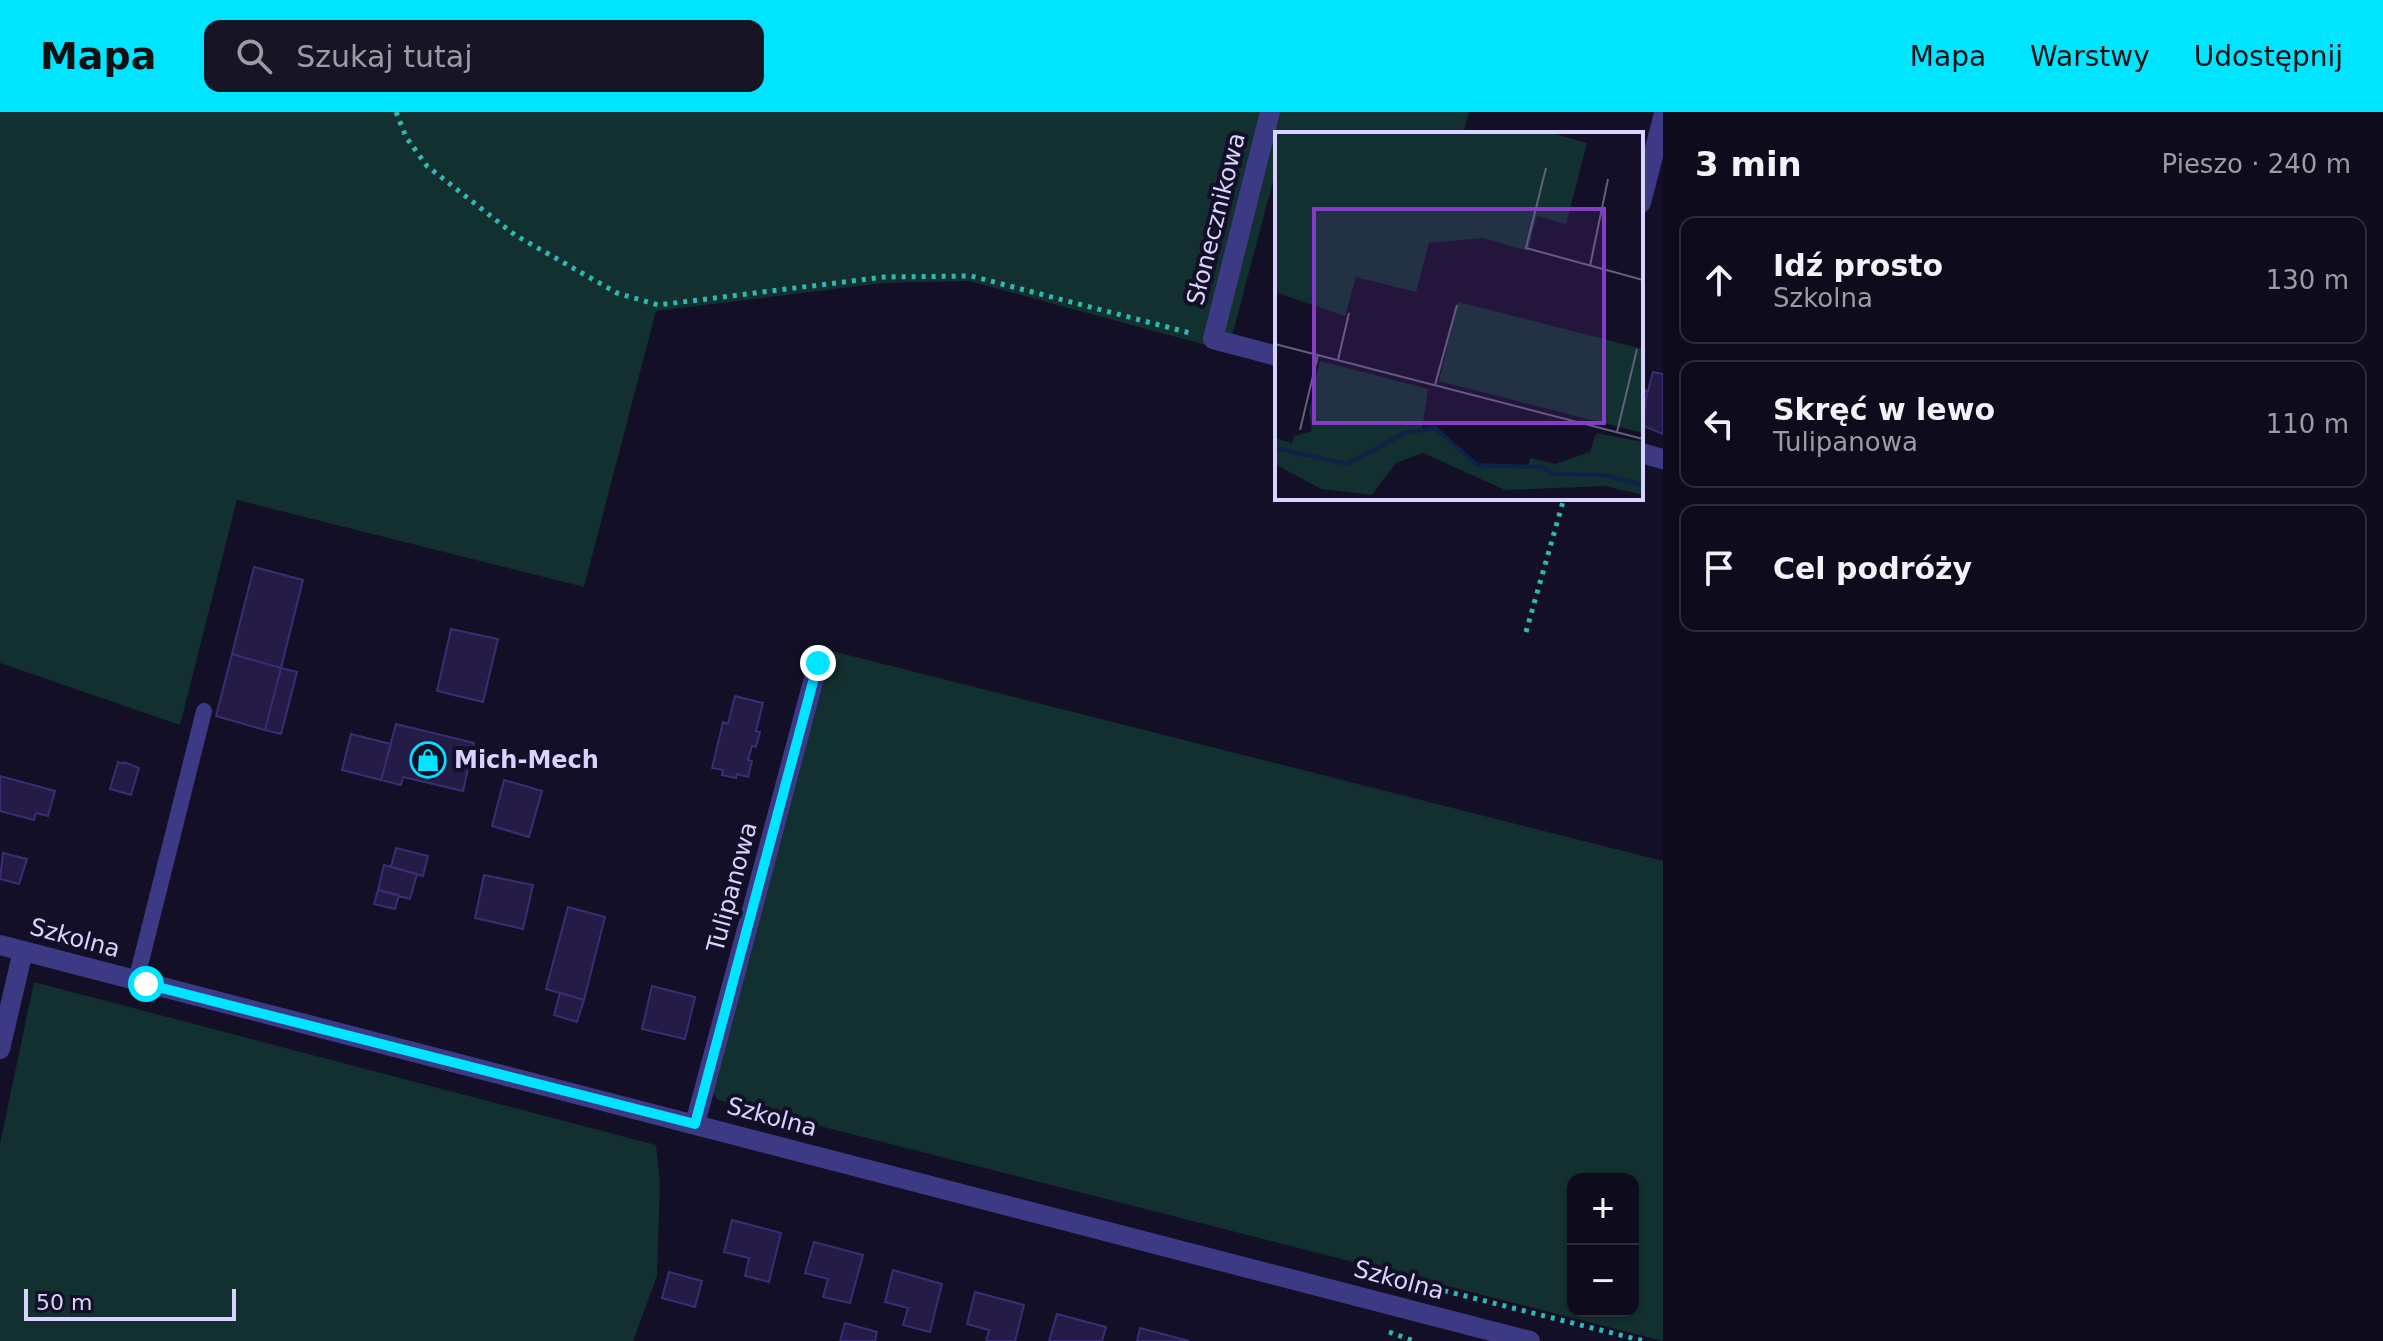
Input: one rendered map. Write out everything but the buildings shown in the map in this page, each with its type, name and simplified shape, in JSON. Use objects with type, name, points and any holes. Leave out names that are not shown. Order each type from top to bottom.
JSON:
[{"type":"street","name":"Słonecznikowa","points":[[1213,339],[1270,112]]},
{"type":"street","points":[[1643,195],[1663,117]]},
{"type":"street","points":[[1213,339],[1275,355]]},
{"type":"street","points":[[1643,454],[1663,459]]},
{"type":"street","name":"Tulipanowa","points":[[695,1124],[818,663]]},
{"type":"street","name":"Szkolna","points":[[0,945],[1530,1341]]},
{"type":"street","points":[[0,1049],[23,951]]},
{"type":"lane","points":[[136,981],[204,711]]},
{"type":"path","points":[[396,112],[406,137],[427,166],[515,235],[617,293],[658,305],[884,277],[971,276],[1213,339]]},
{"type":"path","points":[[1526,632],[1563,500]]},
{"type":"green space","points":[[0,112],[1469,112],[1464,132],[1275,132],[1275,174],[1228,351],[969,281],[883,283],[656,311],[584,587],[237,500],[180,725],[0,663]]},
{"type":"green space","points":[[824,649],[1663,861],[1663,1341],[1569,1317],[1639,1317],[1639,1173],[1567,1173],[1567,1317],[718,1100],[707,1085]]},
{"type":"green space","points":[[34,982],[656,1145],[660,1183],[657,1276],[633,1341],[0,1341],[0,1144]]},
{"type":"place","name":"Mich-Mech","points":[[428,760]]},
{"type":"route","points":[[146,984],[695,1124],[818,663]]}]
